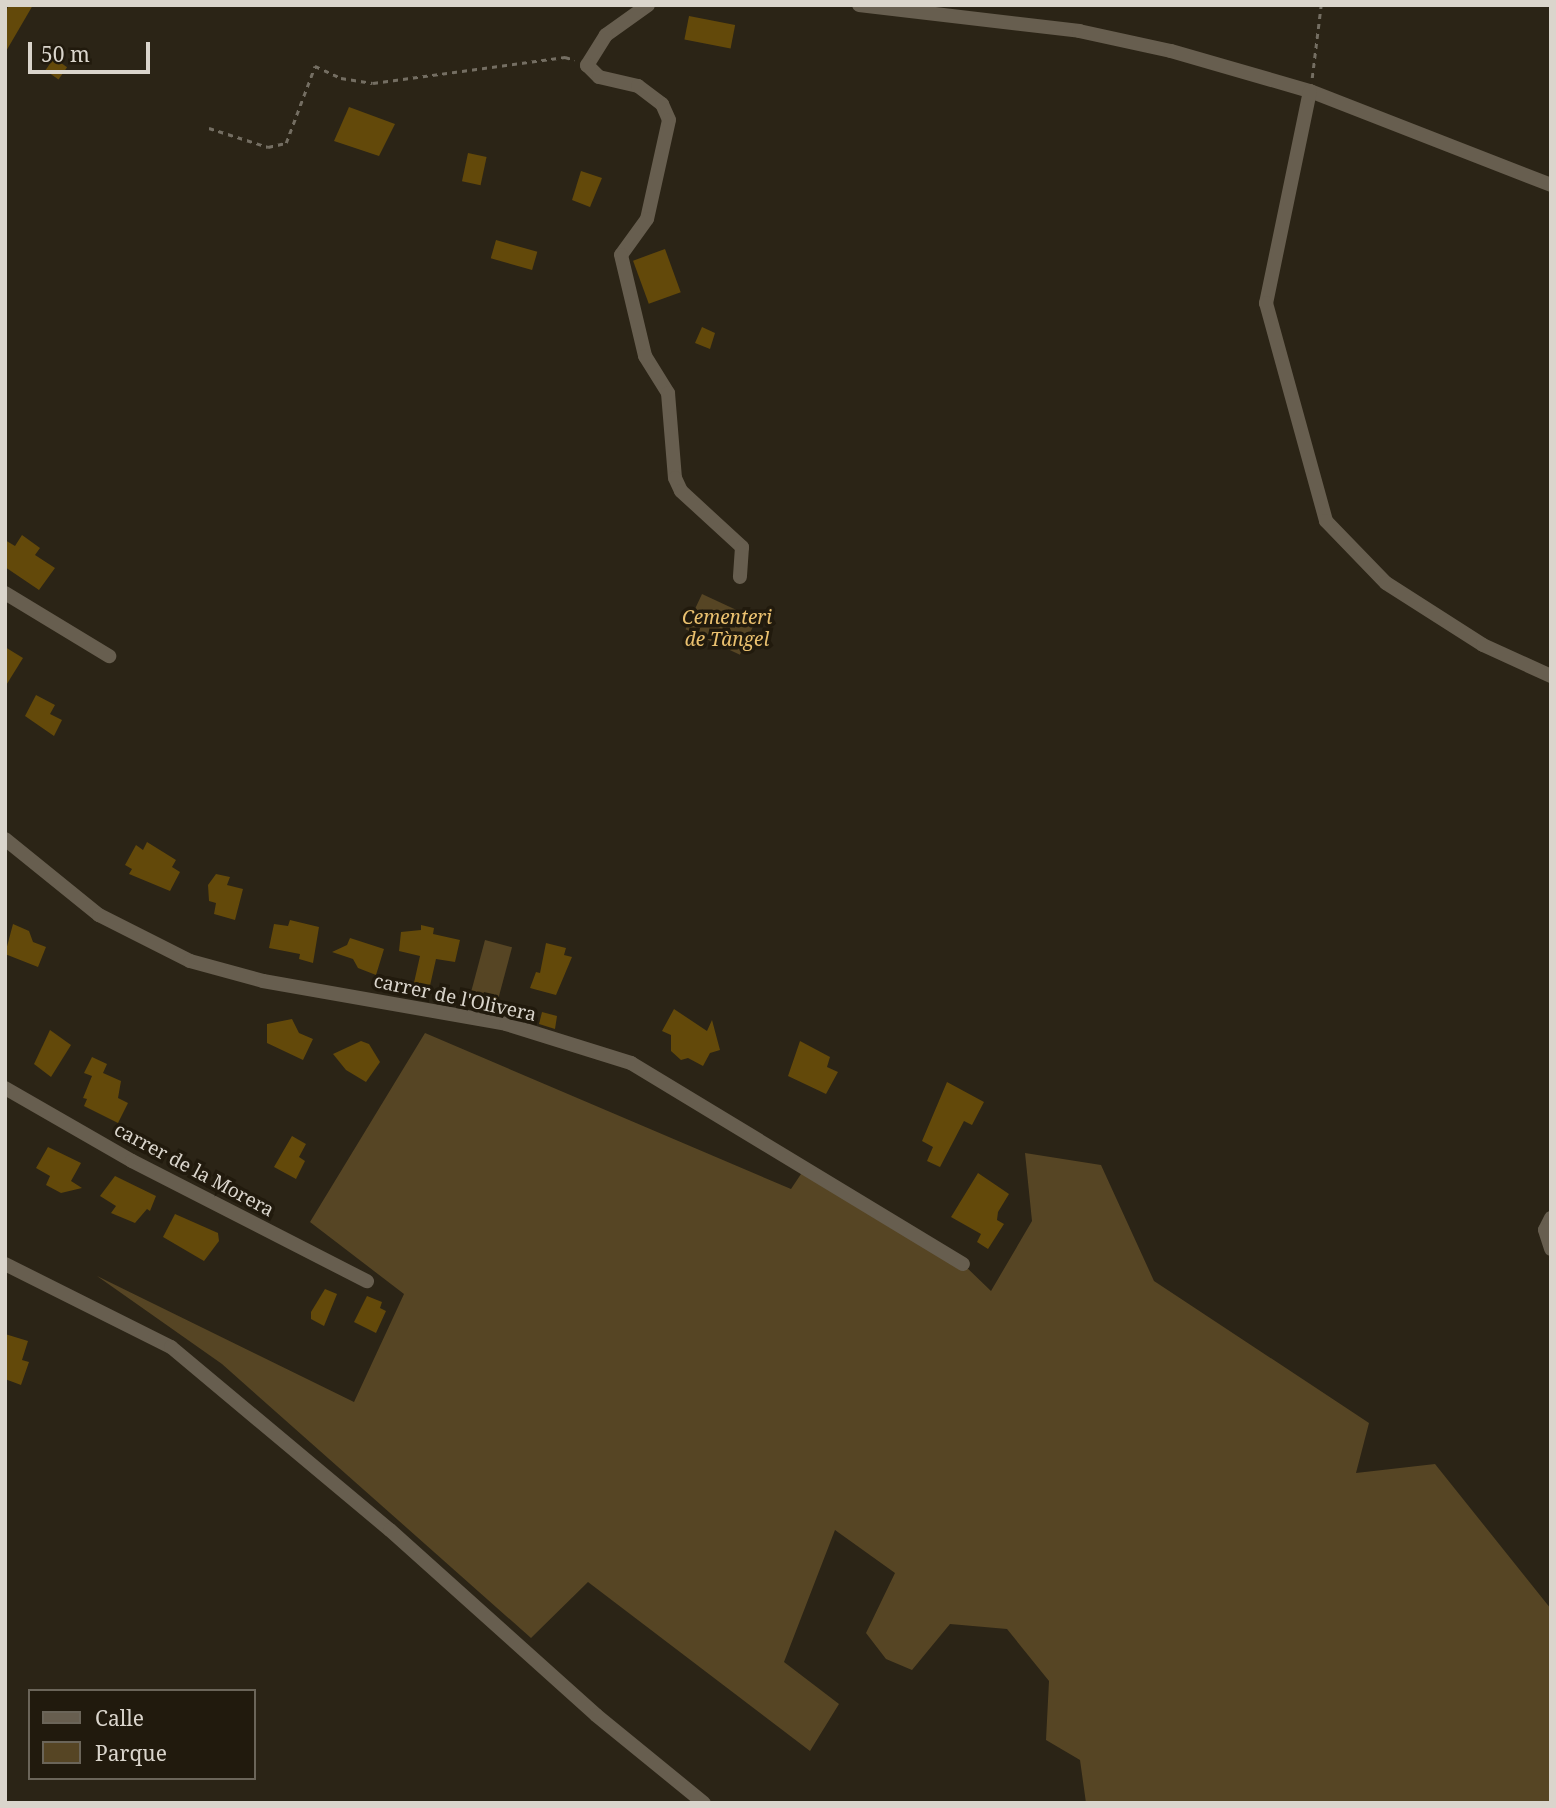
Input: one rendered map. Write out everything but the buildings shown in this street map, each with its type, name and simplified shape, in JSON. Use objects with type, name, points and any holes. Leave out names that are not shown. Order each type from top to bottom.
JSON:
[{"type":"street","points":[[648,5],[606,35],[588,65],[599,77],[638,86],[662,104],[669,120],[647,219],[621,255],[645,356],[668,393],[676,478],[681,491],[742,547],[740,577]]},
{"type":"street","points":[[859,5],[1129,40],[1310,91],[1551,185]]},
{"type":"street","points":[[1310,91],[1266,303],[1326,521],[1386,583],[1483,645],[1551,677]]},
{"type":"street","points":[[5,593],[109,656]]},
{"type":"street","name":"carrer de l'Olivera","points":[[5,839],[99,915],[190,961],[263,981],[506,1024],[631,1063],[963,1264]]},
{"type":"street","name":"carrer de la Morera","points":[[5,1087],[132,1161],[368,1281]]},
{"type":"street","points":[[1551,1218],[1545,1230],[1551,1249]]},
{"type":"street","points":[[6,1265],[171,1348],[390,1530],[596,1715],[704,1803]]},
{"type":"path","points":[[1310,91],[1321,5]]},
{"type":"path","points":[[209,128],[268,147],[286,143],[315,65],[341,78],[373,83],[565,57],[588,65]]},
{"type":"green space","name":"Cementeri de Tàngel","points":[[702,594],[756,619],[740,655],[686,629]]},
{"type":"green space","points":[[485,940],[512,947],[497,1003],[470,996]]},
{"type":"green space","points":[[425,1033],[791,1189],[805,1168],[963,1264],[991,1291],[1032,1221],[1025,1153],[1101,1165],[1154,1281],[1369,1423],[1356,1473],[1435,1464],[1551,1609],[1551,1803],[1086,1803],[1080,1760],[1046,1740],[1049,1681],[1007,1629],[950,1624],[912,1670],[886,1659],[866,1633],[895,1573],[835,1530],[784,1662],[839,1704],[810,1751],[588,1582],[531,1638],[222,1364],[97,1276],[354,1402],[404,1294],[310,1222]]}]
